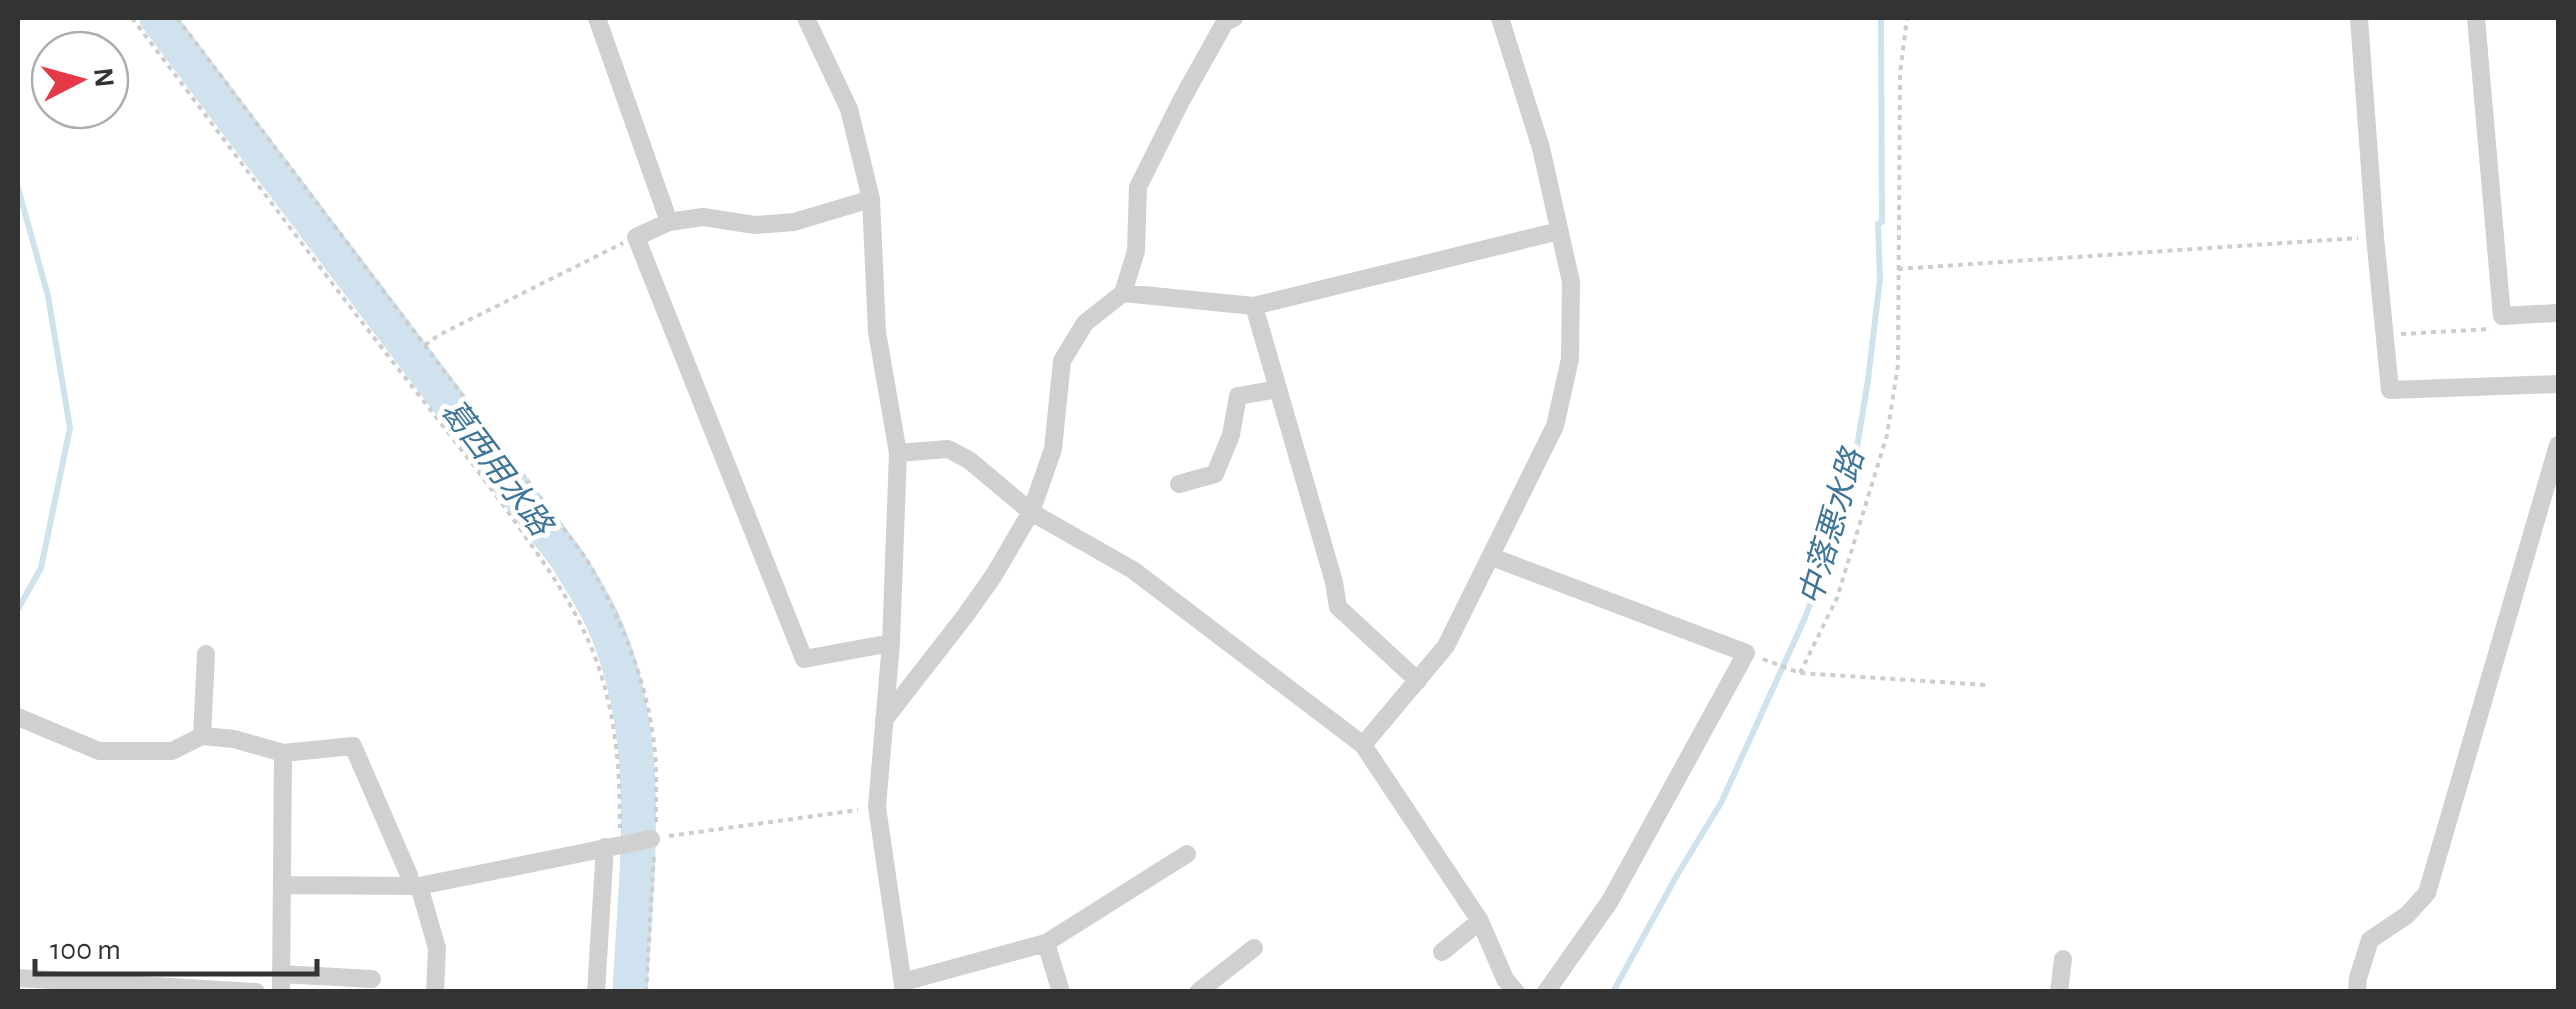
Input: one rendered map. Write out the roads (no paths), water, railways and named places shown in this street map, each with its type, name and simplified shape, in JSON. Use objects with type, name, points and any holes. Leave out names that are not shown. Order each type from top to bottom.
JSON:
[{"type":"street","points":[[597,18],[668,222]]},
{"type":"street","points":[[806,18],[850,109],[871,199],[877,332],[898,453],[892,643],[877,808],[903,987],[1046,944],[1187,854]]},
{"type":"street","points":[[1363,745],[1446,646],[1554,426],[1570,358],[1570,282],[1541,148],[1500,18]]},
{"type":"street","points":[[2359,18],[2390,390],[2558,384]]},
{"type":"street","points":[[2476,18],[2502,316],[2558,313]]},
{"type":"street","points":[[883,721],[965,616],[1031,512],[1053,449],[1062,360],[1085,323],[1123,293],[1136,250],[1138,188],[1225,19]]},
{"type":"street","points":[[871,199],[794,222],[756,225],[703,217],[668,222],[636,237],[804,659],[892,643]]},
{"type":"street","points":[[1123,293],[1254,306],[1559,231]]},
{"type":"street","points":[[1254,306],[1338,607],[1418,681]]},
{"type":"street","points":[[1179,484],[1215,474],[1231,435],[1238,396],[1278,388]]},
{"type":"street","points":[[2358,992],[2358,978],[2370,940],[2407,915],[2427,893],[2558,445]]},
{"type":"street","points":[[898,453],[948,450],[968,460],[1031,512],[1133,570],[1363,745],[1480,921],[1505,979],[1516,992]]},
{"type":"street","points":[[1492,557],[1746,652],[1610,901],[1546,992]]},
{"type":"street","points":[[202,736],[206,654]]},
{"type":"street","points":[[18,716],[99,751],[172,751],[202,736],[234,739],[283,753],[353,746],[438,948],[435,992]]},
{"type":"street","points":[[283,753],[281,983],[372,979]]},
{"type":"street","points":[[283,885],[415,886],[606,847],[623,837],[654,839]]},
{"type":"street","points":[[596,992],[606,847]]},
{"type":"street","points":[[1442,952],[1480,921]]},
{"type":"street","points":[[1046,944],[1061,992]]},
{"type":"street","points":[[1198,992],[1254,948]]},
{"type":"street","points":[[2059,992],[2062,959]]},
{"type":"street","points":[[18,978],[256,992]]},
{"type":"waterway","name":"葛西用水路","points":[[157,18],[566,557],[601,617],[630,707],[636,754],[638,849],[630,992]]},
{"type":"waterway","name":"中落悪水路","points":[[1613,992],[1721,803],[1804,620],[1831,550],[1852,477],[1880,279],[1881,18]]},
{"type":"waterway","points":[[18,188],[48,296],[70,428],[41,568],[18,609]]}]
